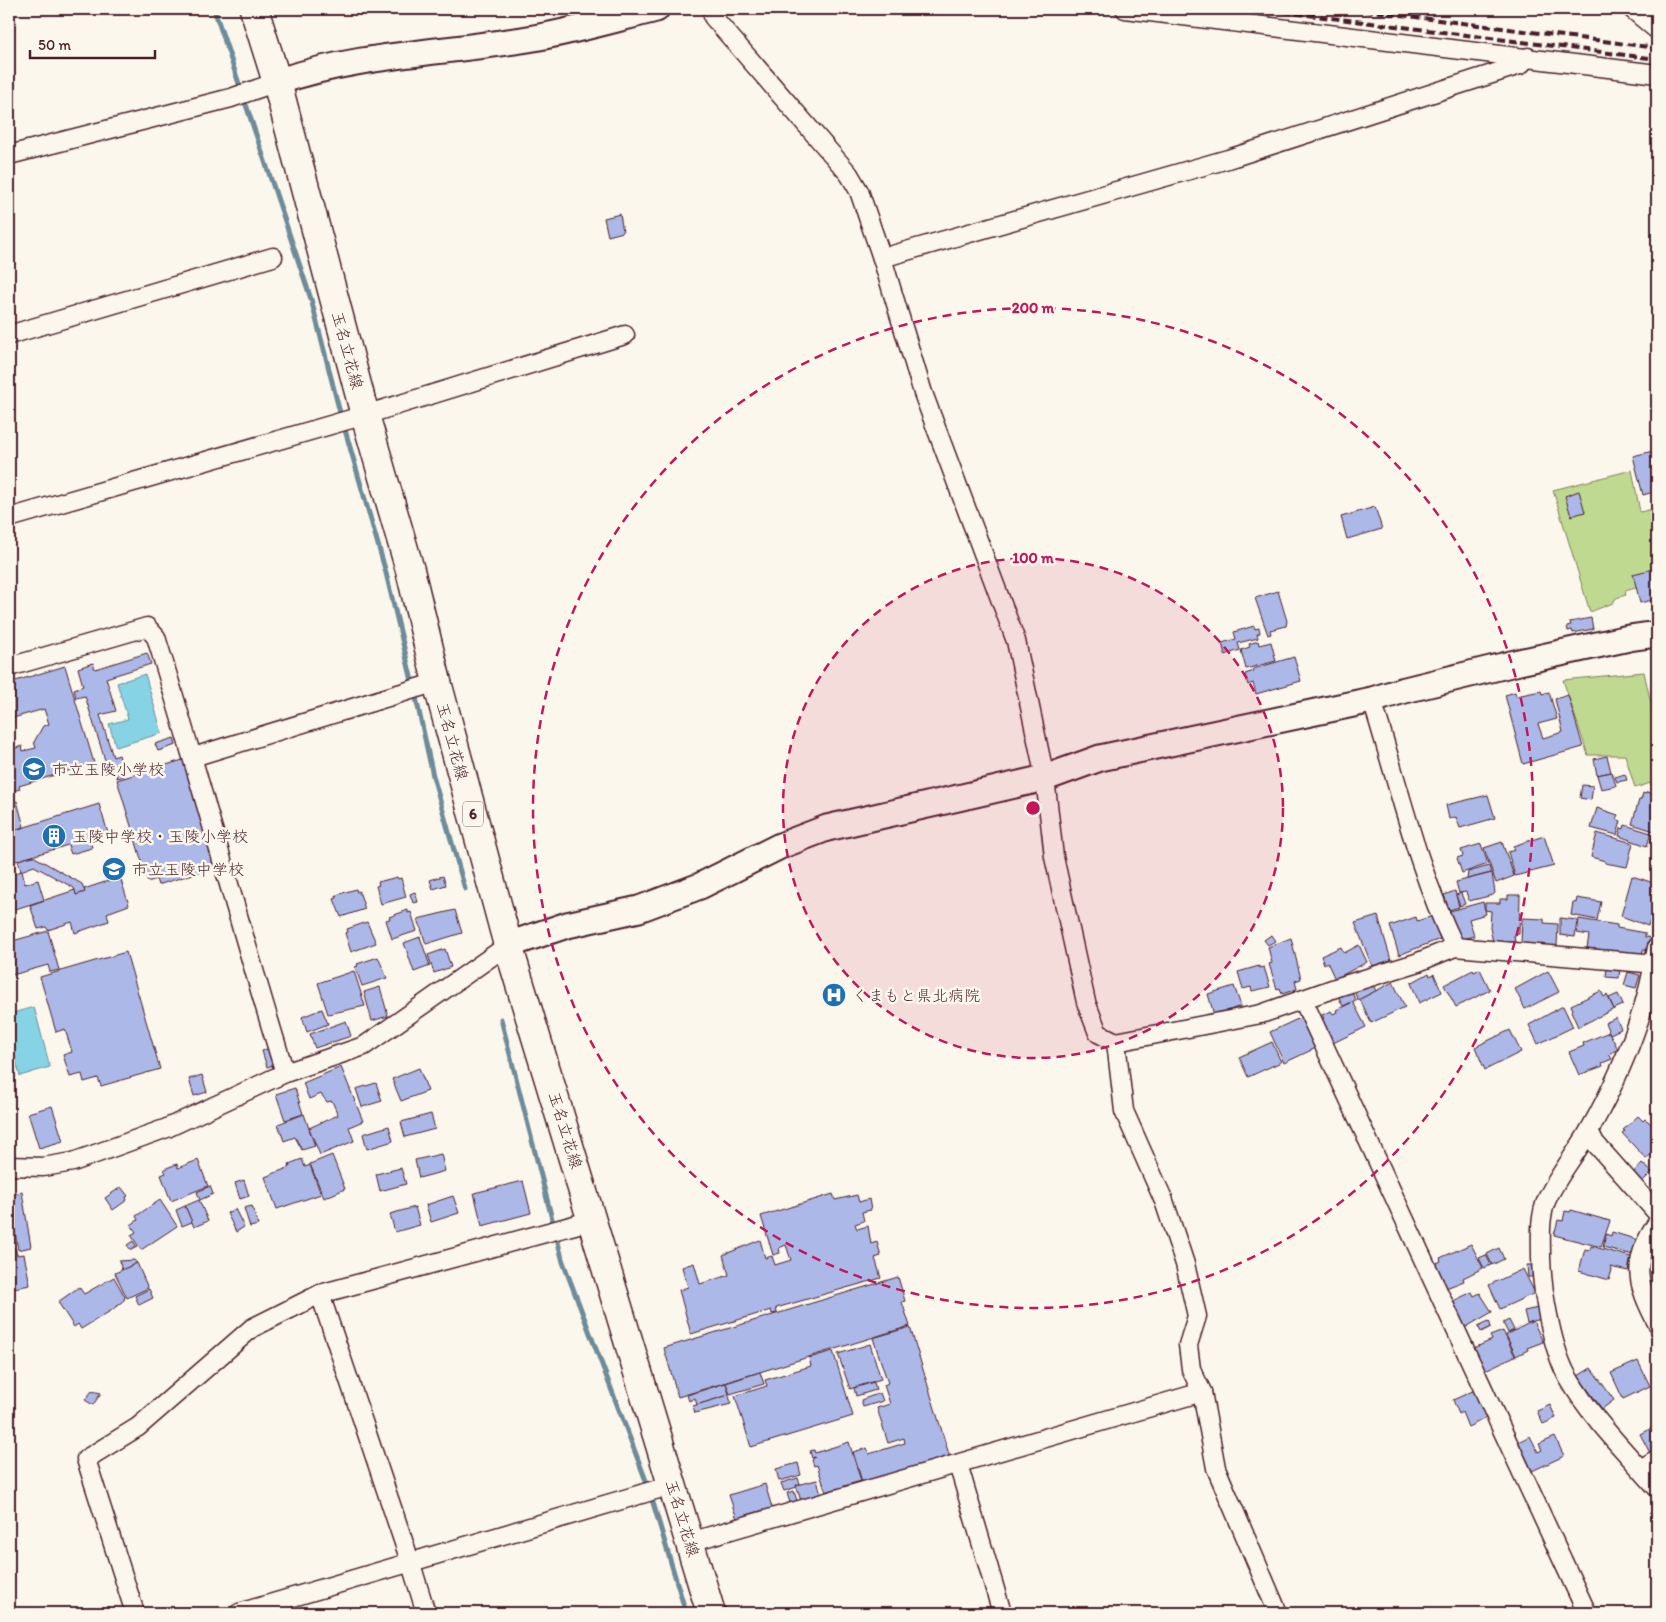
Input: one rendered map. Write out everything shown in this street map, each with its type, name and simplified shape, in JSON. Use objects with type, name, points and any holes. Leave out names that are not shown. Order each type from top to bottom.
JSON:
[{"type":"main road","name":"玉名立花線","points":[[254,9],[265,87],[365,414],[410,570],[429,685],[711,1613]]},
{"type":"street","points":[[9,155],[231,98],[313,70],[390,56],[534,38],[656,9]]},
{"type":"street","points":[[712,9],[713,17],[849,174],[859,191],[882,258],[923,393],[1016,641],[1045,778],[1054,857],[1086,1002],[1098,1033],[1116,1042],[1261,1014],[1338,987],[1416,963],[1455,947],[1656,958],[1638,1023],[1614,1084],[1589,1131],[1547,1199],[1540,1224],[1542,1276],[1557,1354],[1569,1379],[1596,1417],[1657,1488]]},
{"type":"street","points":[[1125,9],[1657,74]]},
{"type":"street","points":[[1632,9],[1657,30]]},
{"type":"street","points":[[882,258],[1228,159],[1520,65],[1528,57]]},
{"type":"street","points":[[9,335],[273,257]]},
{"type":"street","points":[[9,518],[365,414],[625,335]]},
{"type":"street","points":[[9,667],[147,628],[156,637],[193,757],[237,917],[285,1073]]},
{"type":"street","points":[[9,1166],[43,1167],[73,1162],[167,1128],[285,1073],[364,1046],[508,945],[567,925],[639,909],[700,886],[780,846],[827,828],[1045,778],[1100,758],[1372,700],[1401,691],[1558,653],[1657,634]]},
{"type":"street","points":[[193,757],[429,685]]},
{"type":"street","points":[[1372,700],[1408,825],[1441,919],[1455,947]]},
{"type":"street","points":[[1303,1000],[1587,1613]]},
{"type":"street","points":[[1116,1042],[1124,1111],[1164,1201],[1185,1264],[1197,1316],[1188,1345],[1191,1369],[1202,1392],[1216,1468],[1278,1613]]},
{"type":"street","points":[[1589,1131],[1595,1143],[1657,1213]]},
{"type":"street","points":[[135,1613],[86,1459],[95,1456],[138,1427],[252,1328],[320,1294],[593,1220]]},
{"type":"street","points":[[1657,1223],[1639,1257],[1640,1284],[1647,1304],[1657,1323]]},
{"type":"street","points":[[320,1294],[426,1613]]},
{"type":"street","points":[[690,1542],[1202,1392]]},
{"type":"street","points":[[1641,1469],[1657,1459]]},
{"type":"street","points":[[958,1464],[1002,1613]]},
{"type":"street","points":[[239,1613],[411,1564],[672,1485]]},
{"type":"green space","points":[[1632,470],[1640,512],[1657,508],[1657,582],[1625,591],[1626,595],[1616,598],[1613,603],[1590,612],[1553,490]]},
{"type":"green space","points":[[1644,672],[1657,730],[1657,781],[1635,788],[1625,755],[1588,755],[1563,680]]},
{"type":"water","points":[[145,674],[162,733],[116,747],[109,724],[128,719],[117,683]]},
{"type":"water","points":[[34,1007],[50,1067],[20,1076],[9,1036],[9,1014]]},
{"type":"building","points":[[620,214],[623,232],[608,236],[604,218]]},
{"type":"building","points":[[1657,450],[1657,491],[1643,495],[1633,456]]},
{"type":"building","points":[[1579,491],[1585,512],[1571,516],[1565,496]]},
{"type":"building","points":[[1375,507],[1382,529],[1347,539],[1341,517]]},
{"type":"building","points":[[1657,568],[1657,599],[1640,603],[1633,574]]},
{"type":"building","points":[[1278,591],[1287,621],[1286,626],[1270,630],[1271,634],[1268,635],[1255,598]]},
{"type":"building","points":[[1591,618],[1593,629],[1573,633],[1572,630],[1568,631],[1567,626],[1571,625],[1570,622]]},
{"type":"building","points":[[1254,626],[1255,629],[1259,628],[1258,638],[1238,643],[1240,650],[1225,655],[1222,643],[1236,639],[1234,632]]},
{"type":"building","points":[[1258,641],[1259,645],[1271,642],[1276,661],[1246,669],[1241,650],[1250,647],[1249,644]]},
{"type":"building","points":[[147,653],[151,664],[106,678],[116,711],[100,715],[113,757],[119,755],[125,776],[117,778],[114,768],[108,770],[85,696],[76,698],[74,689],[83,686],[78,668],[93,663],[95,669]]},
{"type":"building","points":[[1294,657],[1301,681],[1256,694],[1253,683],[1248,685],[1245,674],[1254,671],[1253,669]]},
{"type":"building","points":[[65,666],[94,763],[19,786],[20,789],[9,792],[9,750],[22,746],[23,751],[36,748],[34,742],[43,726],[49,724],[44,709],[13,718],[14,723],[9,724],[9,683]]},
{"type":"building","points":[[1541,691],[1542,694],[1549,692],[1557,719],[1538,724],[1543,738],[1563,732],[1555,699],[1568,695],[1583,747],[1523,764],[1505,695],[1515,692],[1516,696]]},
{"type":"building","points":[[174,738],[176,745],[158,751],[155,744]]},
{"type":"building","points":[[1607,756],[1611,772],[1597,775],[1594,759]]},
{"type":"building","points":[[186,759],[218,866],[158,885],[156,879],[148,882],[117,780]]},
{"type":"building","points":[[1612,772],[1616,786],[1601,789],[1597,775]]},
{"type":"building","points":[[1625,774],[1627,780],[1617,782],[1615,777]]},
{"type":"building","points":[[1582,785],[1593,786],[1591,800],[1580,798]]},
{"type":"building","points":[[1647,792],[1657,795],[1657,832],[1632,824],[1639,800],[1641,800],[1643,793],[1646,794]]},
{"type":"building","points":[[1488,795],[1495,818],[1460,828],[1456,817],[1449,819],[1446,805]]},
{"type":"building","points":[[9,799],[10,803],[17,801],[24,827],[16,829],[13,818],[9,820]]},
{"type":"building","name":"玉陵中学校・玉陵小学校","points":[[99,804],[108,833],[90,839],[92,848],[71,854],[68,845],[9,863],[9,832]]},
{"type":"building","points":[[1597,808],[1618,815],[1616,819],[1621,821],[1617,835],[1591,828]]},
{"type":"building","points":[[1625,825],[1651,833],[1647,846],[1619,836],[1621,828],[1624,829]]},
{"type":"building","points":[[1597,833],[1633,843],[1627,867],[1605,863],[1605,861],[1591,857]]},
{"type":"building","points":[[1653,835],[1657,836],[1657,846],[1650,843]]},
{"type":"building","points":[[1544,836],[1554,866],[1515,876],[1508,852],[1515,850],[1513,846]]},
{"type":"building","points":[[1502,842],[1514,876],[1496,883],[1484,848]]},
{"type":"building","points":[[1481,844],[1488,864],[1462,873],[1457,858],[1463,856],[1461,850]]},
{"type":"building","points":[[33,856],[82,884],[85,892],[76,895],[74,888],[34,866],[21,871],[18,860]]},
{"type":"building","points":[[1489,866],[1491,873],[1467,879],[1468,872]]},
{"type":"building","points":[[22,871],[25,884],[38,880],[44,900],[9,911],[9,875]]},
{"type":"building","points":[[1492,873],[1495,893],[1493,895],[1469,901],[1466,892],[1459,893],[1456,882]]},
{"type":"building","points":[[443,876],[446,885],[433,889],[430,880]]},
{"type":"building","points":[[1632,876],[1657,884],[1657,911],[1654,919],[1651,918],[1648,926],[1621,916]]},
{"type":"building","points":[[120,877],[129,905],[107,913],[109,921],[75,933],[72,922],[48,930],[46,927],[38,929],[30,905],[75,890],[76,895],[85,892],[84,889]]},
{"type":"building","points":[[397,877],[398,879],[401,878],[406,897],[381,904],[376,886],[379,885],[378,882]]},
{"type":"building","points":[[356,889],[357,892],[359,891],[365,909],[341,917],[334,899],[337,898],[336,895]]},
{"type":"building","points":[[1455,891],[1459,907],[1449,910],[1444,895]]},
{"type":"building","points":[[415,892],[418,902],[413,903],[410,894]]},
{"type":"building","points":[[1461,893],[1465,904],[1460,906],[1456,895]]},
{"type":"building","points":[[1508,895],[1520,895],[1519,934],[1514,935],[1515,942],[1493,942],[1490,928],[1491,911],[1485,910],[1485,903],[1500,903],[1500,899],[1508,899]]},
{"type":"building","points":[[1577,898],[1601,902],[1597,920],[1571,915],[1573,902],[1576,903]]},
{"type":"building","points":[[1483,902],[1486,914],[1469,919],[1474,936],[1458,940],[1450,911]]},
{"type":"building","points":[[408,910],[408,913],[411,912],[417,931],[392,939],[386,920]]},
{"type":"building","points":[[455,910],[462,933],[426,944],[418,919]]},
{"type":"building","points":[[1378,916],[1391,960],[1372,966],[1355,923]]},
{"type":"building","points":[[1433,916],[1440,939],[1399,955],[1390,926],[1416,917],[1417,921]]},
{"type":"building","points":[[1522,918],[1544,919],[1544,923],[1558,924],[1557,947],[1521,944]]},
{"type":"building","points":[[1560,918],[1577,920],[1575,937],[1560,935]]},
{"type":"building","points":[[1579,919],[1617,925],[1617,928],[1645,933],[1645,937],[1654,938],[1652,951],[1643,950],[1642,954],[1587,948],[1589,935],[1577,933]]},
{"type":"building","points":[[367,922],[376,943],[351,952],[345,933],[348,932],[347,929]]},
{"type":"building","points":[[48,931],[59,970],[50,972],[48,965],[9,976],[9,942]]},
{"type":"building","points":[[1271,935],[1275,941],[1268,945],[1264,940]]},
{"type":"building","points":[[420,937],[430,966],[414,972],[404,943]]},
{"type":"building","points":[[1291,938],[1301,979],[1295,981],[1297,989],[1282,994],[1280,988],[1277,989],[1269,964],[1272,963],[1268,947]]},
{"type":"building","points":[[1359,945],[1367,962],[1335,979],[1327,962],[1324,964],[1321,956],[1341,947],[1344,953]]},
{"type":"building","points":[[445,949],[451,967],[434,973],[428,955]]},
{"type":"building","points":[[126,952],[160,1069],[101,1086],[98,1078],[84,1082],[82,1074],[70,1077],[63,1055],[72,1052],[65,1029],[56,1032],[40,977]]},
{"type":"building","points":[[378,957],[387,978],[362,986],[355,967],[358,966],[357,964]]},
{"type":"building","points":[[1259,966],[1259,968],[1264,967],[1270,987],[1252,991],[1251,987],[1243,989],[1238,972]]},
{"type":"building","points":[[1607,966],[1620,967],[1619,978],[1606,977]]},
{"type":"building","points":[[1480,969],[1490,990],[1456,1007],[1444,985],[1473,970],[1474,972]]},
{"type":"building","points":[[354,971],[365,1006],[328,1014],[318,983]]},
{"type":"building","points":[[1548,971],[1559,992],[1525,1009],[1515,989]]},
{"type":"building","points":[[1628,972],[1640,975],[1636,988],[1624,985]]},
{"type":"building","points":[[1429,973],[1430,976],[1434,974],[1442,992],[1419,1003],[1411,983]]},
{"type":"building","points":[[1371,981],[1376,991],[1358,1000],[1353,989]]},
{"type":"building","points":[[1393,982],[1405,1007],[1371,1023],[1360,999]]},
{"type":"building","points":[[1234,986],[1241,1006],[1224,1012],[1225,1014],[1214,1015],[1208,994]]},
{"type":"building","points":[[380,987],[388,1016],[372,1021],[364,992]]},
{"type":"building","points":[[1350,989],[1356,1000],[1343,1006],[1337,994]]},
{"type":"building","points":[[1601,991],[1604,997],[1607,995],[1614,1009],[1578,1027],[1571,1011],[1573,1010],[1571,1005]]},
{"type":"building","points":[[1618,994],[1623,1005],[1614,1009],[1609,998]]},
{"type":"building","points":[[1353,1002],[1366,1027],[1333,1043],[1322,1015],[1331,1011],[1333,1014],[1337,1012],[1336,1010]]},
{"type":"building","points":[[1563,1006],[1573,1027],[1538,1044],[1529,1025]]},
{"type":"building","points":[[322,1009],[328,1024],[307,1032],[302,1017]]},
{"type":"building","points":[[1304,1016],[1318,1047],[1284,1063],[1270,1032]]},
{"type":"building","points":[[1616,1018],[1621,1029],[1610,1034],[1605,1023]]},
{"type":"building","points":[[346,1021],[351,1036],[315,1048],[310,1034]]},
{"type":"building","points":[[1510,1030],[1521,1052],[1485,1070],[1475,1047]]},
{"type":"building","points":[[1609,1032],[1618,1049],[1609,1054],[1612,1059],[1602,1063],[1603,1066],[1579,1075],[1569,1052],[1584,1046],[1583,1043]]},
{"type":"building","points":[[1272,1042],[1281,1062],[1248,1077],[1239,1057]]},
{"type":"building","points":[[274,1046],[280,1063],[267,1067],[262,1051]]},
{"type":"building","points":[[341,1067],[363,1121],[349,1127],[354,1141],[320,1155],[309,1128],[338,1115],[332,1101],[327,1102],[321,1094],[309,1099],[303,1083]]},
{"type":"building","points":[[419,1068],[428,1091],[401,1101],[392,1079]]},
{"type":"building","points":[[202,1075],[207,1092],[194,1096],[189,1079]]},
{"type":"building","points":[[376,1083],[382,1101],[362,1107],[356,1089]]},
{"type":"building","points":[[295,1088],[303,1114],[285,1120],[276,1094]]},
{"type":"building","points":[[52,1106],[63,1141],[39,1148],[28,1113]]},
{"type":"building","points":[[304,1114],[315,1146],[302,1150],[295,1137],[284,1141],[278,1124]]},
{"type":"building","points":[[431,1114],[435,1129],[405,1137],[401,1122]]},
{"type":"building","points":[[1638,1116],[1643,1121],[1645,1119],[1657,1130],[1657,1137],[1654,1140],[1657,1149],[1646,1159],[1622,1133]]},
{"type":"building","points":[[389,1126],[393,1141],[367,1149],[363,1134]]},
{"type":"building","points":[[441,1154],[445,1171],[419,1178],[415,1160]]},
{"type":"building","points":[[332,1155],[345,1189],[324,1198],[310,1164]]},
{"type":"building","points":[[302,1159],[305,1167],[310,1165],[321,1194],[277,1209],[265,1177],[290,1167],[289,1164]]},
{"type":"building","points":[[198,1160],[208,1186],[171,1201],[161,1175],[166,1173],[164,1169],[177,1164],[178,1168]]},
{"type":"building","points":[[1642,1163],[1652,1172],[1642,1182],[1633,1173]]},
{"type":"building","points":[[401,1168],[406,1184],[380,1191],[376,1174]]},
{"type":"building","points":[[244,1180],[249,1196],[240,1199],[235,1183]]},
{"type":"building","points":[[523,1181],[531,1213],[482,1226],[474,1193]]},
{"type":"building","points":[[210,1186],[213,1194],[200,1200],[197,1192]]},
{"type":"building","points":[[121,1187],[128,1196],[126,1197],[127,1200],[113,1210],[105,1198]]},
{"type":"building","points":[[22,1192],[31,1247],[18,1250],[14,1226],[9,1226],[9,1195]]},
{"type":"building","points":[[833,1194],[835,1200],[857,1195],[859,1202],[869,1199],[871,1210],[862,1212],[864,1221],[855,1224],[857,1229],[868,1226],[871,1244],[877,1242],[881,1256],[875,1258],[881,1278],[776,1308],[777,1313],[772,1314],[771,1310],[691,1334],[679,1290],[688,1287],[682,1267],[694,1263],[700,1284],[729,1275],[723,1255],[760,1240],[765,1258],[772,1256],[775,1265],[791,1260],[786,1245],[779,1248],[780,1253],[773,1255],[761,1216]]},
{"type":"building","points":[[453,1196],[459,1213],[431,1222],[426,1205]]},
{"type":"building","points":[[160,1200],[177,1226],[141,1250],[131,1235],[136,1232],[131,1225],[138,1220],[136,1216]]},
{"type":"building","points":[[199,1200],[208,1221],[194,1227],[185,1206]]},
{"type":"building","points":[[185,1206],[192,1222],[182,1226],[176,1210]]},
{"type":"building","points":[[252,1206],[258,1225],[250,1227],[244,1208]]},
{"type":"building","points":[[415,1207],[420,1225],[395,1232],[390,1214]]},
{"type":"building","points":[[235,1209],[244,1227],[236,1232],[227,1213]]},
{"type":"building","points":[[1571,1210],[1610,1221],[1601,1247],[1554,1235],[1558,1220],[1563,1221],[1565,1211],[1570,1212]]},
{"type":"building","points":[[1612,1232],[1638,1240],[1633,1255],[1603,1247],[1606,1234],[1611,1236]]},
{"type":"building","points":[[133,1241],[137,1247],[131,1250],[127,1245]]},
{"type":"building","points":[[1471,1244],[1483,1268],[1463,1278],[1464,1281],[1446,1288],[1434,1264],[1441,1261],[1440,1258]]},
{"type":"building","points":[[1591,1246],[1631,1257],[1628,1271],[1610,1267],[1612,1270],[1609,1280],[1579,1271],[1585,1249],[1590,1250]]},
{"type":"building","points":[[15,1248],[17,1255],[24,1254],[30,1285],[9,1289],[9,1249]]},
{"type":"building","points":[[1499,1248],[1504,1259],[1492,1265],[1487,1254]]},
{"type":"building","points":[[1486,1255],[1491,1265],[1484,1268],[1479,1258]]},
{"type":"building","points":[[1657,1256],[1657,1275],[1655,1267],[1651,1268],[1648,1259]]},
{"type":"building","points":[[134,1260],[137,1263],[122,1270],[119,1261]]},
{"type":"building","points":[[137,1263],[148,1288],[127,1298],[115,1273]]},
{"type":"building","points":[[1527,1265],[1532,1265],[1534,1277],[1528,1277]]},
{"type":"building","points":[[1523,1269],[1535,1293],[1500,1309],[1489,1285]]},
{"type":"building","points":[[114,1277],[125,1297],[124,1300],[112,1310],[81,1329],[78,1324],[74,1327],[58,1302],[79,1287],[84,1294]]},
{"type":"building","points":[[898,1277],[905,1301],[902,1302],[910,1326],[678,1397],[664,1348]]},
{"type":"building","points":[[1657,1281],[1657,1290],[1650,1292],[1648,1284]]},
{"type":"building","points":[[149,1289],[153,1298],[139,1305],[135,1296]]},
{"type":"building","points":[[1472,1292],[1474,1296],[1480,1293],[1492,1312],[1461,1330],[1451,1302]]},
{"type":"building","points":[[1538,1308],[1541,1319],[1527,1323],[1524,1311]]},
{"type":"building","points":[[1509,1320],[1514,1330],[1508,1333],[1503,1323]]},
{"type":"building","points":[[1489,1321],[1491,1327],[1481,1332],[1478,1326]]},
{"type":"building","points":[[1533,1321],[1543,1342],[1527,1348],[1528,1350],[1516,1356],[1506,1335]]},
{"type":"building","points":[[910,1327],[951,1461],[864,1488],[853,1452],[867,1448],[869,1454],[905,1443],[904,1438],[888,1443],[877,1408],[890,1404],[884,1385],[888,1383],[873,1338]]},
{"type":"building","points":[[1503,1331],[1515,1356],[1481,1372],[1474,1348],[1492,1340],[1490,1336]]},
{"type":"building","points":[[870,1344],[881,1379],[850,1389],[838,1354]]},
{"type":"building","points":[[833,1351],[853,1416],[751,1447],[735,1396],[767,1386],[765,1380],[811,1366],[809,1358]]},
{"type":"building","points":[[1638,1361],[1650,1386],[1623,1399],[1611,1373]]},
{"type":"building","points":[[1591,1368],[1614,1400],[1602,1409],[1578,1376]]},
{"type":"building","points":[[760,1372],[764,1384],[730,1394],[726,1383]]},
{"type":"building","points":[[874,1382],[876,1390],[856,1396],[854,1388]]},
{"type":"building","points":[[726,1383],[729,1395],[697,1405],[695,1398],[689,1401],[687,1395]]},
{"type":"building","points":[[1477,1389],[1490,1416],[1468,1427],[1462,1412],[1459,1414],[1453,1400]]},
{"type":"building","points":[[92,1391],[101,1393],[93,1405],[85,1400]]},
{"type":"building","points":[[880,1393],[883,1401],[863,1407],[861,1400]]},
{"type":"building","points":[[729,1395],[731,1404],[695,1413],[693,1406]]},
{"type":"building","points":[[1550,1405],[1556,1418],[1543,1424],[1537,1411]]},
{"type":"building","points":[[1657,1421],[1657,1452],[1655,1450],[1650,1453],[1640,1434],[1655,1426],[1653,1423]]},
{"type":"building","points":[[1530,1436],[1538,1452],[1542,1450],[1539,1444],[1555,1437],[1564,1456],[1532,1471],[1518,1442]]},
{"type":"building","points":[[849,1442],[861,1481],[844,1486],[846,1493],[840,1495],[838,1488],[826,1492],[817,1465],[814,1466],[812,1460],[815,1457],[812,1458],[810,1451],[814,1450],[815,1453]]},
{"type":"building","points":[[798,1463],[801,1475],[779,1481],[776,1469]]},
{"type":"building","points":[[798,1478],[800,1484],[796,1485],[797,1487],[784,1491],[781,1483]]},
{"type":"building","points":[[817,1480],[821,1495],[801,1501],[796,1485]]},
{"type":"building","points":[[765,1484],[773,1511],[738,1522],[729,1495]]},
{"type":"building","points":[[794,1491],[797,1501],[790,1503],[787,1493]]},
{"type":"waterway","points":[[214,9],[311,299],[339,409],[385,569],[413,685]]},
{"type":"waterway","points":[[415,693],[433,776],[465,889]]},
{"type":"waterway","points":[[501,1019],[563,1262],[648,1486],[686,1613]]},
{"type":"railway","points":[[1260,9],[1657,59]]},
{"type":"railway","points":[[1353,9],[1657,48]]},
{"type":"place","name":"市立玉陵小学校","points":[[34,769]]},
{"type":"place","name":"玉陵中学校・玉陵小学校","points":[[54,836]]},
{"type":"place","name":"市立玉陵中学校","points":[[114,869]]},
{"type":"place","name":"くまもと県北病院","points":[[834,995]]}]
